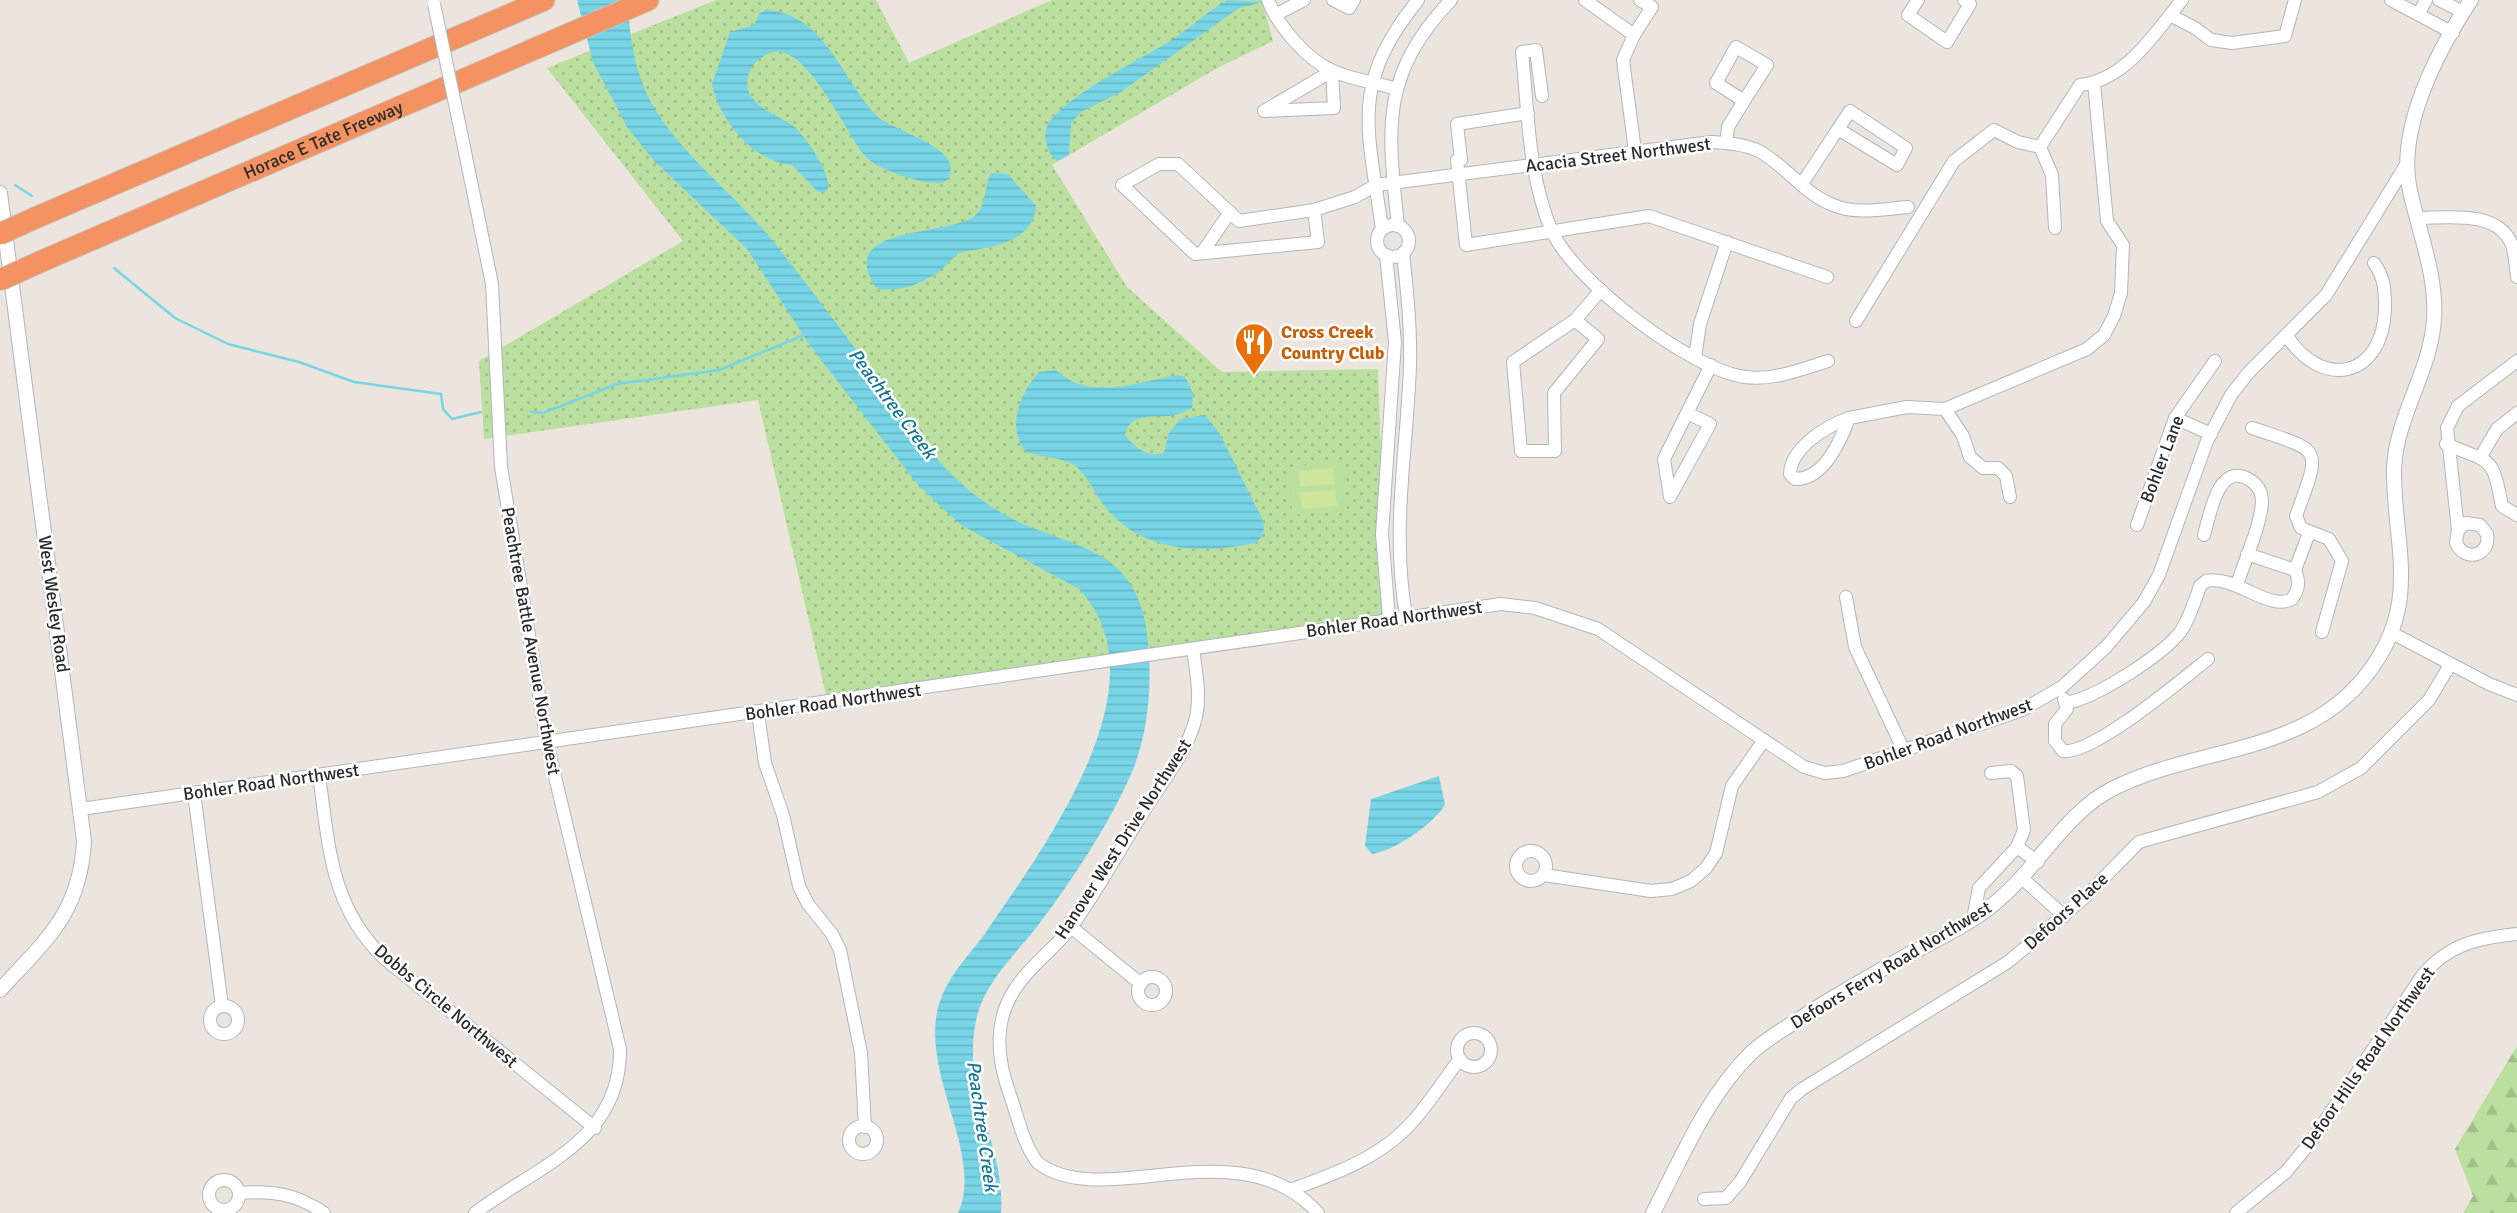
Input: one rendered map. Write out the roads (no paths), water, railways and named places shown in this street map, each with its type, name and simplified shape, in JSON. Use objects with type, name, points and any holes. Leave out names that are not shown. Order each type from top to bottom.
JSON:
[{"type":"highway","name":"Horace E Tate Freeway","points":[[0,279],[648,0]]},
{"type":"highway","points":[[0,234],[539,2]]},
{"type":"street","points":[[1268,0],[1295,43],[1332,71],[1396,89]]},
{"type":"street","points":[[1275,15],[1304,0]]},
{"type":"street","points":[[1333,0],[1349,8],[1354,0]]},
{"type":"street","points":[[1390,618],[1385,590],[1382,534],[1395,342],[1386,255],[1377,243],[1382,229],[1368,122],[1371,81],[1389,39],[1419,0]]},
{"type":"street","points":[[1406,616],[1398,571],[1397,540],[1410,365],[1409,314],[1403,253],[1409,239],[1398,226],[1390,133],[1396,89],[1408,58],[1424,31],[1451,0]]},
{"type":"street","points":[[1585,0],[1634,35]]},
{"type":"street","points":[[1634,151],[1623,60],[1634,35],[1652,7],[1640,0]]},
{"type":"street","points":[[1918,0],[1908,15],[1947,42],[1970,4],[1964,0]]},
{"type":"street","points":[[2040,147],[2080,85],[2094,83],[2135,58],[2182,0]]},
{"type":"street","points":[[2170,15],[2211,40],[2232,43],[2285,36],[2295,0]]},
{"type":"street","points":[[2391,0],[2453,33]]},
{"type":"street","points":[[2419,13],[2426,0]]},
{"type":"street","points":[[2439,0],[2467,6]]},
{"type":"street","name":"Peachtree Battle Avenue Northwest","points":[[434,2],[492,284],[501,467],[547,743],[620,1049],[620,1070],[615,1094],[595,1128],[475,1213]]},
{"type":"street","name":"Defoors Ferry Road Northwest","points":[[1653,1213],[1714,1100],[1736,1068],[1754,1050],[1807,1014],[1973,919],[2023,879],[2081,811],[2112,789],[2304,727],[2322,717],[2363,681],[2392,633],[2403,574],[2395,481],[2396,451],[2429,345],[2434,318],[2433,284],[2406,165],[2416,111],[2467,6]]},
{"type":"street","points":[[1542,96],[1536,50],[1522,52],[1534,164],[1552,231],[1573,263],[1601,290],[1664,340],[1695,358],[1737,375],[1758,378],[1794,372],[1828,360]]},
{"type":"street","points":[[1332,71],[1334,108],[1264,111],[1275,104],[1332,71]]},
{"type":"street","points":[[1849,418],[1830,457],[1814,472],[1795,479],[1790,474],[1790,466],[1798,454],[1826,428],[1849,418],[1907,407],[1945,409],[2087,349],[2104,335],[2114,316],[2121,293],[2123,245],[2107,221],[2094,83]]},
{"type":"street","points":[[1726,143],[1728,127],[1744,101]]},
{"type":"street","points":[[1801,185],[1838,129],[1850,111],[1906,148],[1897,165],[1838,129]]},
{"type":"street","points":[[1528,113],[1457,124],[1461,160],[1457,160],[1457,174],[1466,245],[1649,216],[1827,277]]},
{"type":"street","points":[[1856,321],[1954,161],[1994,130],[2018,142],[2040,147]]},
{"type":"street","name":"Acacia Street Northwest","points":[[1376,185],[1695,143],[1726,143],[1760,152],[1823,201],[1847,209],[1867,211],[1908,207]]},
{"type":"street","points":[[2040,147],[2052,175],[2055,228]]},
{"type":"street","points":[[1314,211],[1318,242],[1195,254],[1122,185],[1159,164],[1178,164],[1239,221],[1314,211],[1355,197],[1376,185]]},
{"type":"street","name":"Bohler Road Northwest","points":[[81,809],[1093,665],[1390,618],[1502,604],[1535,608],[1574,619],[1620,641],[1804,767],[1825,773],[1843,771],[2003,718],[2059,689],[2106,647],[2144,602],[2159,575],[2211,434],[2240,382],[2287,336],[2341,274],[2406,165]]},
{"type":"street","name":"West Wesley Road","points":[[0,193],[84,841],[82,875],[75,895],[60,922],[0,989]]},
{"type":"street","points":[[1202,253],[1230,212]]},
{"type":"street","points":[[2417,218],[2476,218],[2497,228],[2511,242],[2517,277]]},
{"type":"street","points":[[1382,229],[1398,226]]},
{"type":"street","points":[[1695,358],[1700,324],[1727,242]]},
{"type":"street","points":[[1386,255],[1395,257],[1403,253]]},
{"type":"street","points":[[2287,336],[2299,354],[2317,366],[2348,370],[2368,358],[2382,335],[2384,318],[2384,284],[2374,264]]},
{"type":"street","points":[[1575,320],[1598,339],[1554,393],[1555,451],[1521,451],[1513,362],[1575,320],[1601,290]]},
{"type":"street","name":"Bohler Lane","points":[[2137,525],[2175,418],[2215,360]]},
{"type":"street","points":[[2458,530],[2446,444],[2447,428],[2458,406],[2501,376],[2517,361]]},
{"type":"street","points":[[1687,412],[1710,424],[1670,497],[1664,459],[1687,412],[1711,365]]},
{"type":"street","points":[[1945,409],[1964,436],[1970,457],[1983,468],[1998,468],[2006,476],[2010,496]]},
{"type":"street","points":[[2480,458],[2497,429],[2517,413]]},
{"type":"street","points":[[2175,418],[2211,434]]},
{"type":"street","points":[[2252,428],[2304,446],[2313,457],[2314,467],[2296,516],[2301,528],[2329,539],[2342,561],[2322,632]]},
{"type":"street","points":[[2446,444],[2480,458],[2495,468],[2502,506],[2517,515]]},
{"type":"street","points":[[2204,535],[2221,483],[2228,477],[2248,478],[2258,486],[2262,505],[2237,585]]},
{"type":"street","points":[[2066,703],[2087,698],[2109,686],[2180,632],[2200,586],[2206,581],[2237,585],[2276,603],[2285,603],[2297,591],[2299,580],[2295,570],[2309,533]]},
{"type":"street","points":[[2247,554],[2295,570]]},
{"type":"street","points":[[1846,597],[1855,648],[1904,751]]},
{"type":"street","points":[[2392,633],[2450,665],[2517,695]]},
{"type":"street","name":"Hanover West Drive Northwest","points":[[1077,1191],[1049,1175],[1033,1155],[1003,1075],[998,1053],[1001,1020],[1010,997],[1031,968],[1071,927],[1189,736],[1198,699],[1193,649]]},
{"type":"street","points":[[2059,689],[2067,709],[2055,724],[2054,734],[2059,747],[2071,752],[2087,746],[2140,711],[2208,659]]},
{"type":"street","name":"Defoors Place","points":[[1704,1199],[1726,1198],[1740,1182],[1791,1098],[2008,962],[2064,916],[2139,842],[2318,792],[2361,768],[2430,700],[2450,665]]},
{"type":"street","points":[[758,713],[765,763],[783,815],[799,886],[840,950],[861,1053],[865,1126]]},
{"type":"street","points":[[1544,875],[1651,891],[1672,889],[1691,881],[1706,868],[1716,853],[1732,786],[1764,740]]},
{"type":"street","points":[[1973,919],[1979,888],[2017,847],[2024,830],[2017,776],[2011,771],[1991,773]]},
{"type":"street","name":"Dobbs Circle Northwest","points":[[319,775],[335,880],[346,908],[363,935],[386,959],[595,1128]]},
{"type":"street","points":[[194,793],[222,1006]]},
{"type":"street","points":[[2017,847],[2038,862]]},
{"type":"street","points":[[2023,879],[2064,916]]},
{"type":"street","points":[[1071,927],[1141,984]]},
{"type":"street","name":"Defoor Hills Road Northwest","points":[[2236,1213],[2299,1157],[2422,976],[2438,958],[2473,940],[2517,934]]},
{"type":"street","points":[[1293,1189],[1362,1163],[1395,1138],[1417,1118],[1460,1059]]},
{"type":"street","points":[[1152,1190],[1241,1178],[1293,1189],[1318,1213]]},
{"type":"street","points":[[239,1193],[259,1191],[289,1195],[324,1213]]},
{"type":"water","name":"Peachtree Creek","points":[[577,0],[628,0],[635,59],[644,87],[658,114],[685,149],[777,246],[924,443],[954,477],[1008,517],[1100,555],[1127,579],[1137,596],[1147,635],[1150,675],[1147,716],[1132,772],[1090,850],[1039,924],[1003,967],[987,991],[977,1016],[973,1044],[974,1070],[997,1164],[1001,1213],[958,1213],[964,1189],[963,1163],[936,1050],[936,1023],[942,996],[950,979],[984,935],[1035,859],[1086,766],[1103,718],[1110,671],[1103,628],[1079,589],[961,525],[918,485],[811,347],[747,249],[654,161],[627,127],[593,62]]},
{"type":"water","points":[[1227,0],[1263,2],[1239,8],[1121,92],[1081,112],[1071,123],[1069,155],[1057,161],[1054,158],[1046,141],[1047,127],[1066,105],[1100,81],[1173,39]]},
{"type":"water","points":[[766,10],[786,14],[803,23],[831,51],[878,117],[940,151],[949,160],[951,171],[945,182],[927,182],[904,176],[873,163],[858,146],[809,72],[795,59],[781,52],[767,54],[754,64],[747,83],[749,92],[760,106],[792,125],[803,137],[821,164],[828,188],[825,192],[818,192],[792,165],[764,156],[740,137],[722,111],[712,84],[730,32],[754,25],[759,14]]},
{"type":"water","points":[[991,173],[1008,174],[1036,206],[1034,217],[1023,233],[996,246],[959,253],[935,274],[912,286],[877,289],[867,269],[869,254],[880,244],[896,237],[973,217],[981,208]]},
{"type":"water","points":[[1056,370],[1069,380],[1098,387],[1130,385],[1178,375],[1185,377],[1193,393],[1192,408],[1175,415],[1138,419],[1132,422],[1125,435],[1142,451],[1164,453],[1169,433],[1180,419],[1205,415],[1220,434],[1262,519],[1264,529],[1260,538],[1255,543],[1194,549],[1155,542],[1120,522],[1105,507],[1082,472],[1072,464],[1025,451],[1019,441],[1016,420],[1022,399],[1039,372]]},
{"type":"water","points":[[1439,776],[1445,805],[1439,813],[1402,842],[1372,854],[1365,846],[1371,799]]},
{"type":"waterway","points":[[15,185],[32,196]]},
{"type":"waterway","points":[[114,268],[175,318],[228,344],[299,362],[354,382],[441,394],[443,409],[452,419],[481,412]]},
{"type":"waterway","points":[[531,412],[543,413],[617,384],[719,370],[804,335]]},
{"type":"place","name":"Cross Creek Country Club","points":[[1254,376]]}]
